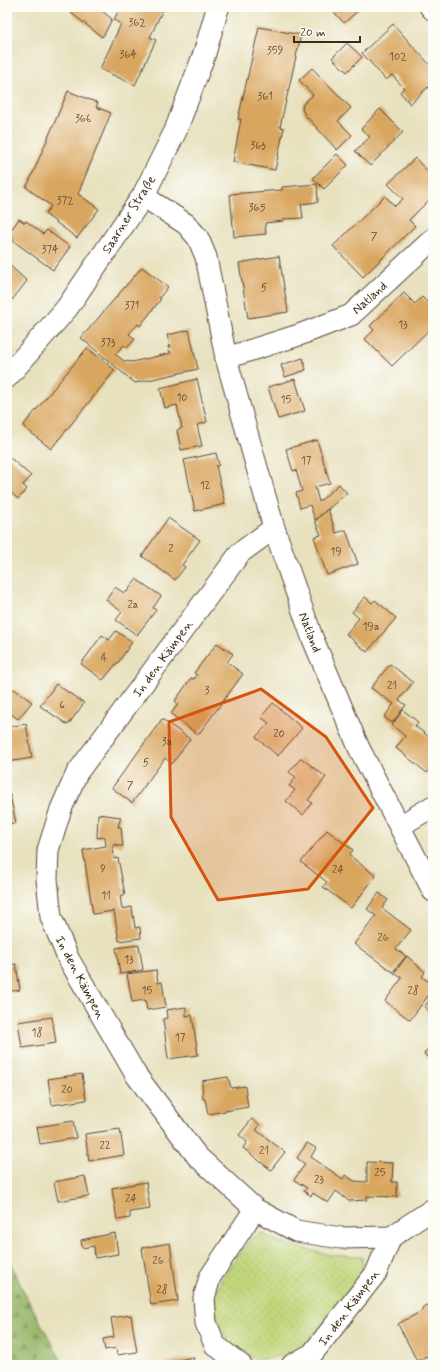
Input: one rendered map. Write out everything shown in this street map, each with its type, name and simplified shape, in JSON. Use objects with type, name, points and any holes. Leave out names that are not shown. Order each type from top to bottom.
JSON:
[{"type":"main road","name":"Saarner Straße","points":[[7,377],[67,308],[143,196],[175,132],[204,55],[218,7]]},
{"type":"street","name":"Natland","points":[[143,196],[186,224],[198,238],[206,257],[226,358],[274,528],[312,636],[359,748],[433,891]]},
{"type":"street","name":"Natland","points":[[226,358],[300,335],[351,315],[433,240]]},
{"type":"street","name":"In den Kämpen","points":[[274,528],[240,553],[77,773],[61,809],[48,850],[47,872],[51,918],[68,958],[136,1075],[197,1156],[255,1209],[296,1231],[341,1238],[391,1238],[376,1273],[312,1354],[292,1365]]},
{"type":"street","points":[[400,826],[433,806]]},
{"type":"street","points":[[241,1365],[215,1345],[206,1323],[204,1298],[210,1277],[255,1209]]},
{"type":"street","points":[[391,1238],[433,1209]]},
{"type":"highlighted area","points":[[261,689],[326,737],[373,808],[308,889],[218,900],[171,817],[169,722]]},
{"type":"green space","points":[[262,1233],[278,1242],[329,1255],[362,1256],[363,1273],[306,1345],[283,1356],[257,1360],[233,1347],[219,1327],[214,1304],[220,1282],[251,1239]]},
{"type":"green space","points":[[7,1256],[26,1296],[64,1365],[11,1365],[7,1357]]},
{"type":"building","points":[[74,7],[97,7],[112,19],[102,37],[70,12]]},
{"type":"building","points":[[120,7],[164,7],[150,37],[156,40],[135,85],[100,69],[121,24],[114,20]]},
{"type":"building","points":[[282,7],[306,7],[302,11]]},
{"type":"building","points":[[329,7],[362,7],[344,23]]},
{"type":"building","points":[[393,24],[429,64],[433,60],[433,93],[428,87],[410,104],[400,92],[404,88],[392,75],[386,80],[362,53]]},
{"type":"building","points":[[259,27],[301,35],[280,127],[284,128],[275,170],[233,162],[241,119],[238,119]]},
{"type":"building","points":[[347,43],[362,57],[347,72],[332,58]]},
{"type":"building","points":[[312,68],[351,108],[338,121],[352,135],[337,150],[305,115],[302,109],[303,104],[313,95],[299,80]]},
{"type":"building","points":[[68,91],[98,103],[96,107],[111,113],[78,194],[99,209],[77,238],[45,214],[51,206],[26,187]]},
{"type":"building","points":[[380,109],[403,132],[370,166],[355,151],[370,137],[361,129]]},
{"type":"building","points":[[337,154],[348,165],[324,189],[313,178]]},
{"type":"building","points":[[415,158],[433,177],[433,196],[409,220],[415,226],[363,277],[333,246],[385,196],[395,206],[403,199],[388,184]]},
{"type":"building","points":[[317,184],[318,202],[301,204],[303,218],[284,219],[284,221],[265,223],[266,234],[234,237],[230,194],[282,190],[282,187]]},
{"type":"building","points":[[19,219],[25,223],[26,221],[43,234],[47,230],[70,247],[53,270],[12,240],[14,238],[8,234]]},
{"type":"building","points":[[279,256],[288,312],[248,318],[239,263]]},
{"type":"building","points":[[7,263],[27,281],[7,306]]},
{"type":"building","points":[[142,267],[168,287],[159,298],[161,299],[140,326],[138,324],[129,334],[135,339],[127,348],[124,345],[115,354],[124,361],[132,362],[171,353],[169,351],[168,346],[170,346],[167,335],[189,330],[198,369],[135,383],[81,338]]},
{"type":"building","points":[[404,293],[415,304],[422,297],[433,308],[433,326],[392,366],[365,339],[374,330],[370,326]]},
{"type":"building","points":[[87,348],[115,370],[51,449],[23,426]]},
{"type":"building","points":[[303,358],[306,370],[285,377],[281,365]]},
{"type":"building","points":[[197,379],[207,422],[197,425],[202,446],[181,450],[177,430],[182,428],[177,405],[165,408],[160,388]]},
{"type":"building","points":[[295,379],[305,411],[278,419],[268,387]]},
{"type":"building","points":[[317,440],[330,483],[315,487],[319,502],[339,484],[347,493],[315,520],[310,505],[300,508],[296,493],[302,491],[296,470],[293,471],[286,449]]},
{"type":"building","points":[[216,453],[219,465],[216,466],[225,504],[195,511],[184,460]]},
{"type":"building","points":[[7,455],[31,476],[23,485],[27,489],[18,499],[7,489]]},
{"type":"building","points":[[328,509],[336,533],[346,530],[358,564],[327,575],[314,537],[321,535],[315,521]]},
{"type":"building","points":[[168,518],[200,540],[182,565],[185,567],[175,580],[142,556]]},
{"type":"building","points":[[136,579],[161,596],[153,608],[156,610],[137,635],[116,620],[122,612],[106,600],[115,587],[124,593],[125,591],[127,592]]},
{"type":"building","points":[[365,597],[372,603],[375,600],[396,618],[367,652],[346,634],[359,618],[352,612]]},
{"type":"building","points":[[116,631],[132,642],[118,663],[103,680],[81,664],[102,635],[109,640]]},
{"type":"building","points":[[217,643],[233,654],[227,662],[243,674],[198,735],[171,714],[178,704],[175,701],[191,678],[194,679],[197,675],[194,673]]},
{"type":"building","points":[[390,664],[413,682],[399,700],[406,705],[392,723],[384,717],[394,704],[371,688]]},
{"type":"building","points":[[56,684],[84,703],[68,725],[40,706]]},
{"type":"building","points":[[14,689],[32,702],[18,719],[7,711],[7,696]]},
{"type":"building","points":[[273,703],[302,728],[278,756],[256,737],[269,723],[261,717]]},
{"type":"building","points":[[403,710],[418,722],[415,726],[433,740],[433,765],[427,773],[396,748],[405,736],[392,725]]},
{"type":"building","points":[[162,719],[190,739],[172,764],[165,758],[132,803],[112,788]]},
{"type":"building","points":[[26,724],[32,758],[7,762],[7,727]]},
{"type":"building","points":[[301,758],[326,777],[308,800],[312,803],[303,815],[286,801],[295,790],[289,786],[296,777],[289,772]]},
{"type":"building","points":[[7,795],[10,795],[16,823],[7,824]]},
{"type":"building","points":[[98,814],[121,817],[118,827],[121,827],[123,846],[117,846],[117,844],[113,845],[114,859],[118,858],[125,895],[120,896],[122,909],[132,907],[135,928],[140,927],[141,938],[119,941],[114,911],[93,914],[83,850],[106,846],[105,837],[97,838]]},
{"type":"building","points":[[327,830],[353,850],[349,855],[376,876],[351,908],[323,887],[327,882],[301,862]]},
{"type":"building","points":[[379,893],[388,900],[382,908],[411,930],[396,949],[406,956],[393,972],[354,944],[376,916],[367,909]]},
{"type":"building","points":[[139,945],[143,970],[120,974],[116,948]]},
{"type":"building","points":[[407,956],[425,972],[422,977],[433,985],[433,1014],[424,1007],[431,998],[428,996],[410,1020],[385,1001],[402,978],[394,973]]},
{"type":"building","points":[[16,964],[20,990],[7,992],[7,965]]},
{"type":"building","points":[[156,970],[158,983],[162,982],[166,1007],[147,1010],[145,1000],[132,1002],[127,974]]},
{"type":"building","points":[[186,1007],[186,1016],[192,1015],[198,1055],[168,1059],[163,1019],[167,1018],[166,1010]]},
{"type":"building","points":[[52,1017],[56,1043],[22,1048],[18,1022]]},
{"type":"building","points":[[433,1041],[433,1061],[424,1054]]},
{"type":"building","points":[[82,1074],[86,1100],[52,1105],[48,1079]]},
{"type":"building","points":[[228,1077],[231,1088],[245,1086],[248,1107],[208,1114],[205,1099],[203,1099],[202,1081]]},
{"type":"building","points":[[252,1119],[260,1125],[256,1130],[285,1152],[271,1170],[243,1148],[247,1142],[239,1135]]},
{"type":"building","points":[[73,1121],[76,1138],[40,1144],[37,1127]]},
{"type":"building","points":[[120,1129],[124,1155],[89,1161],[85,1134]]},
{"type":"building","points":[[307,1143],[316,1148],[311,1157],[343,1179],[345,1175],[354,1181],[367,1182],[367,1162],[393,1163],[392,1182],[397,1182],[397,1197],[367,1196],[367,1200],[349,1201],[336,1191],[328,1203],[313,1193],[311,1196],[304,1191],[307,1188],[294,1180],[305,1164],[297,1158]]},
{"type":"building","points":[[85,1176],[89,1196],[58,1201],[54,1182]]},
{"type":"building","points":[[146,1182],[150,1209],[130,1212],[130,1218],[117,1220],[112,1188]]},
{"type":"building","points":[[115,1233],[118,1254],[95,1258],[94,1246],[82,1248],[81,1240]]},
{"type":"building","points":[[170,1243],[178,1301],[151,1305],[142,1248]]},
{"type":"building","points":[[426,1305],[430,1307],[433,1306],[433,1353],[417,1361],[398,1324],[422,1311],[422,1308]]},
{"type":"building","points":[[131,1315],[137,1352],[117,1355],[116,1348],[105,1350],[103,1339],[114,1337],[111,1318]]},
{"type":"building","points":[[193,1357],[195,1365],[165,1365],[165,1363]]}]
